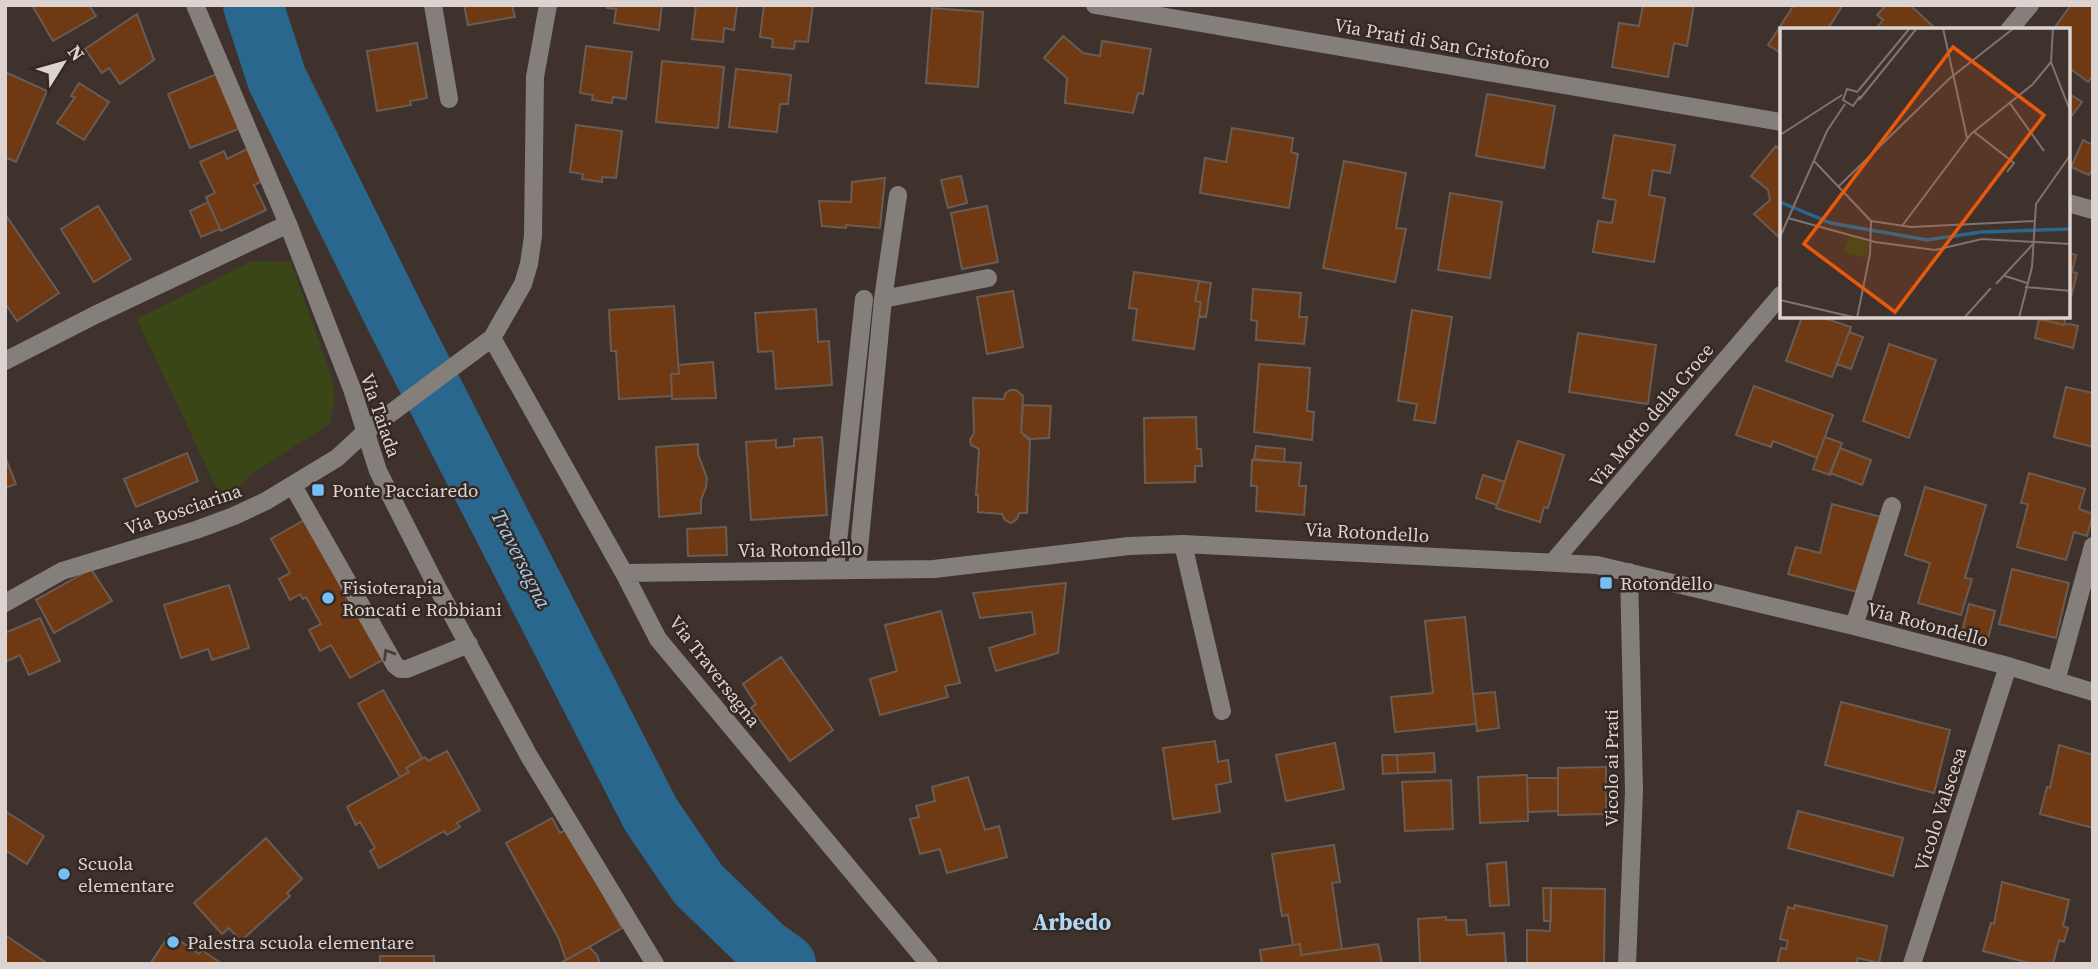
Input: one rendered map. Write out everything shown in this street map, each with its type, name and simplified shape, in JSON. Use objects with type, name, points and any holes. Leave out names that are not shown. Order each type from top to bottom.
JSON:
[{"type":"street","name":"Via Taiada","points":[[195,5],[288,224],[352,389],[364,433],[384,484],[529,756],[654,964]]},
{"type":"street","points":[[433,5],[449,99]]},
{"type":"street","name":"Via Bosciarina","points":[[5,603],[62,571],[234,516],[293,486],[337,458],[364,433],[492,338],[523,284],[529,264],[533,236],[535,77],[548,5]]},
{"type":"street","name":"Via Prati di San Cristoforo","points":[[1095,5],[1780,122]]},
{"type":"street","points":[[2010,28],[2030,5]]},
{"type":"street","points":[[857,570],[883,299],[898,195]]},
{"type":"street","points":[[2070,204],[2093,210]]},
{"type":"street","points":[[5,361],[95,315],[288,224]]},
{"type":"street","points":[[883,299],[988,278]]},
{"type":"street","name":"Via Motto della Croce","points":[[1553,562],[1780,296]]},
{"type":"street","points":[[835,570],[864,299]]},
{"type":"street","name":"Via Traversagna","points":[[492,338],[624,573],[658,639],[929,964]]},
{"type":"street","points":[[293,486],[395,665],[400,669],[407,669],[468,644]]},
{"type":"street","points":[[1854,626],[1892,506]]},
{"type":"street","points":[[1184,544],[1222,711]]},
{"type":"street","name":"Via Rotondello","points":[[624,573],[934,569],[1129,546],[1184,544],[1597,565],[1854,626],[2008,666],[2093,692]]},
{"type":"street","points":[[2056,681],[2093,546]]},
{"type":"street","name":"Vicolo ai Prati","points":[[1627,964],[1634,792],[1629,572]]},
{"type":"street","name":"Vicolo Valscesa","points":[[1912,964],[2008,666]]},
{"type":"green space","points":[[252,261],[291,262],[332,379],[335,401],[329,424],[249,476],[224,504],[137,319]]},
{"type":"building","points":[[32,5],[89,5],[96,16],[53,41]]},
{"type":"building","points":[[464,5],[512,5],[515,17],[468,25]]},
{"type":"building","points":[[608,5],[662,5],[659,30],[614,23],[616,9],[607,8]]},
{"type":"building","points":[[696,5],[737,5],[734,30],[724,28],[723,42],[692,39]]},
{"type":"building","points":[[764,5],[813,5],[808,42],[795,41],[794,49],[772,47],[773,39],[760,37]]},
{"type":"building","points":[[1643,5],[1694,5],[1687,46],[1674,43],[1668,77],[1612,67],[1619,23],[1639,26]]},
{"type":"building","points":[[1794,5],[1843,5],[1828,28],[1780,28],[1780,52],[1768,45]]},
{"type":"building","points":[[1886,5],[1910,5],[1935,28],[1877,28],[1883,20],[1877,15]]},
{"type":"building","points":[[2071,5],[2093,5],[2093,76],[2088,82],[2070,68],[2070,28],[2054,28]]},
{"type":"building","points":[[932,8],[983,12],[978,87],[926,83]]},
{"type":"building","points":[[137,14],[154,60],[120,84],[109,68],[102,73],[85,49]]},
{"type":"building","points":[[1063,36],[1083,53],[1100,56],[1102,41],[1151,49],[1143,94],[1138,93],[1133,113],[1065,103],[1067,78],[1044,58]]},
{"type":"building","points":[[417,43],[427,98],[410,101],[411,105],[377,111],[367,51]]},
{"type":"building","points":[[586,46],[632,52],[626,99],[613,97],[612,103],[592,100],[593,95],[580,93]]},
{"type":"building","points":[[662,61],[724,67],[718,128],[656,122]]},
{"type":"building","points":[[736,69],[791,75],[788,104],[780,104],[777,132],[729,127]]},
{"type":"building","points":[[224,71],[246,126],[190,148],[168,94]]},
{"type":"building","points":[[5,72],[47,91],[16,162],[5,157]]},
{"type":"building","points":[[79,83],[109,102],[84,140],[57,123],[75,97],[71,96]]},
{"type":"building","points":[[1487,94],[1555,106],[1544,168],[1476,156]]},
{"type":"building","points":[[2070,94],[2082,102],[2070,118]]},
{"type":"building","points":[[576,125],[622,131],[616,178],[602,177],[602,182],[582,179],[583,174],[570,172]]},
{"type":"building","points":[[1232,128],[1293,138],[1291,152],[1298,154],[1289,208],[1200,193],[1205,158],[1226,162]]},
{"type":"building","points":[[1614,135],[1675,145],[1670,173],[1653,170],[1649,195],[1665,198],[1654,262],[1593,252],[1598,221],[1612,223],[1616,200],[1603,198]]},
{"type":"building","points":[[2083,140],[2091,144],[2093,141],[2093,168],[2089,175],[2071,167]]},
{"type":"building","points":[[1776,146],[1780,150],[1780,238],[1754,214],[1770,200],[1768,190],[1751,176]]},
{"type":"building","points":[[251,147],[266,179],[254,185],[266,210],[221,231],[206,197],[215,193],[200,162],[224,151],[227,159]]},
{"type":"building","points":[[1344,161],[1406,173],[1396,228],[1406,229],[1395,282],[1323,268]]},
{"type":"building","points":[[961,176],[967,203],[948,208],[941,180]]},
{"type":"building","points":[[885,178],[880,228],[822,226],[819,201],[851,202],[852,182]]},
{"type":"building","points":[[1450,193],[1502,202],[1490,278],[1438,270]]},
{"type":"building","points":[[208,202],[220,229],[201,237],[190,211]]},
{"type":"building","points":[[98,206],[131,259],[94,282],[61,229]]},
{"type":"building","points":[[987,206],[998,262],[962,269],[951,213]]},
{"type":"building","points":[[5,214],[59,293],[17,321],[5,303]]},
{"type":"building","points":[[2070,254],[2076,255],[2072,272],[2077,273],[2070,301]]},
{"type":"building","points":[[1134,272],[1199,281],[1195,301],[1201,302],[1194,349],[1133,340],[1137,309],[1129,308]]},
{"type":"building","points":[[1199,281],[1211,283],[1206,317],[1199,316],[1201,302],[1195,301]]},
{"type":"building","points":[[1253,289],[1301,293],[1299,317],[1307,317],[1304,344],[1256,340],[1257,321],[1251,320]]},
{"type":"building","points":[[1013,291],[1023,347],[987,354],[977,297]]},
{"type":"building","points":[[674,306],[679,374],[671,374],[672,396],[619,399],[616,351],[611,351],[609,310]]},
{"type":"building","points":[[816,309],[818,342],[829,341],[832,385],[776,389],[773,351],[758,352],[755,313]]},
{"type":"building","points":[[1412,310],[1452,317],[1435,423],[1414,420],[1417,404],[1398,401]]},
{"type":"building","points":[[1802,318],[1824,318],[1851,327],[1832,377],[1786,361]]},
{"type":"building","points":[[2035,318],[2066,318],[2064,325]]},
{"type":"building","points":[[2039,319],[2078,326],[2073,348],[2035,338]]},
{"type":"building","points":[[1849,332],[1863,337],[1851,369],[1837,364]]},
{"type":"building","points":[[1578,333],[1656,345],[1648,404],[1569,392]]},
{"type":"building","points":[[1889,344],[1936,360],[1909,438],[1863,421]]},
{"type":"building","points":[[713,362],[716,398],[672,399],[671,374],[679,374],[678,365]]},
{"type":"building","points":[[1259,364],[1310,368],[1307,411],[1314,412],[1312,440],[1254,432]]},
{"type":"building","points":[[1754,386],[1833,415],[1817,458],[1773,441],[1771,447],[1736,435]]},
{"type":"building","points":[[2066,387],[2093,393],[2093,447],[2054,437]]},
{"type":"building","points":[[1010,390],[1016,390],[1023,396],[1021,432],[1030,441],[1027,513],[1019,513],[1017,519],[1011,523],[1005,520],[1002,514],[978,512],[976,495],[979,449],[971,445],[970,440],[974,433],[973,398],[1004,399]]},
{"type":"building","points":[[1023,405],[1051,406],[1049,438],[1030,439],[1021,432]]},
{"type":"building","points":[[1196,417],[1197,449],[1201,449],[1202,466],[1195,466],[1195,482],[1145,483],[1144,418]]},
{"type":"building","points":[[822,437],[827,515],[751,520],[746,442],[776,440],[776,448],[794,446],[794,439]]},
{"type":"building","points":[[1825,437],[1842,443],[1830,475],[1813,469]]},
{"type":"building","points":[[1518,441],[1564,455],[1548,508],[1544,507],[1540,522],[1496,508]]},
{"type":"building","points":[[698,444],[698,454],[707,478],[701,500],[701,513],[659,517],[656,447]]},
{"type":"building","points":[[1256,446],[1285,449],[1284,462],[1254,459]]},
{"type":"building","points":[[1840,448],[1871,460],[1862,485],[1830,473]]},
{"type":"building","points":[[187,453],[198,481],[136,507],[124,479]]},
{"type":"building","points":[[5,457],[16,484],[5,488]]},
{"type":"building","points":[[1252,460],[1301,463],[1299,486],[1306,486],[1304,515],[1256,511],[1257,486],[1251,486]]},
{"type":"building","points":[[2029,473],[2085,489],[2079,509],[2093,514],[2087,536],[2074,532],[2066,560],[2017,547],[2028,504],[2021,503]]},
{"type":"building","points":[[1483,475],[1505,482],[1497,505],[1476,498]]},
{"type":"building","points":[[1925,487],[1986,505],[1965,578],[1972,579],[1961,615],[1918,603],[1930,563],[1905,555]]},
{"type":"building","points":[[1832,504],[1881,517],[1861,593],[1788,574],[1796,547],[1820,553]]},
{"type":"building","name":"Fisioterapia Roncati e Robbiani","points":[[306,519],[386,658],[350,678],[331,645],[320,651],[309,630],[321,624],[306,597],[303,599],[300,594],[290,600],[279,579],[290,573],[271,539]]},
{"type":"building","points":[[726,527],[727,555],[688,556],[687,529]]},
{"type":"building","points":[[91,569],[112,601],[54,633],[36,600]]},
{"type":"building","points":[[2012,569],[2069,583],[2056,638],[1999,624]]},
{"type":"building","points":[[1066,583],[1058,653],[996,671],[989,648],[1035,634],[1032,612],[980,618],[973,593]]},
{"type":"building","points":[[229,585],[249,648],[212,660],[208,649],[181,658],[164,605]]},
{"type":"building","points":[[1969,604],[1995,611],[1988,639],[1962,632]]},
{"type":"building","points":[[941,611],[960,683],[945,686],[948,697],[880,715],[870,679],[897,671],[885,625]]},
{"type":"building","points":[[1465,617],[1476,724],[1395,732],[1391,697],[1433,693],[1425,621]]},
{"type":"building","points":[[40,618],[60,661],[29,675],[20,655],[5,662],[5,633]]},
{"type":"building","points":[[781,657],[833,730],[790,761],[751,708],[756,704],[743,684]]},
{"type":"building","points":[[383,690],[422,758],[406,768],[409,772],[400,777],[358,704]]},
{"type":"building","points":[[1495,692],[1499,728],[1477,731],[1473,694]]},
{"type":"building","points":[[1841,702],[1950,730],[1934,793],[1825,765]]},
{"type":"building","points":[[1215,741],[1218,762],[1228,760],[1231,782],[1216,785],[1220,812],[1173,819],[1163,748]]},
{"type":"building","points":[[1335,743],[1344,789],[1286,801],[1276,755]]},
{"type":"building","points":[[2059,745],[2093,755],[2093,828],[2040,814],[2047,787],[2050,788]]},
{"type":"building","points":[[447,751],[480,810],[457,823],[460,827],[447,835],[444,831],[379,868],[370,851],[375,848],[360,822],[356,825],[347,807],[409,772],[406,768],[425,757],[428,761]]},
{"type":"building","points":[[1434,753],[1435,772],[1398,773],[1397,755]]},
{"type":"building","points":[[1382,755],[1397,755],[1398,773],[1383,774]]},
{"type":"building","points":[[1606,767],[1606,814],[1558,815],[1558,768]]},
{"type":"building","points":[[1527,775],[1528,821],[1480,823],[1478,777]]},
{"type":"building","points":[[968,777],[985,830],[999,826],[1007,857],[947,873],[940,849],[920,854],[910,819],[919,817],[916,806],[935,801],[932,787]]},
{"type":"building","points":[[1527,778],[1558,778],[1558,811],[1528,812]]},
{"type":"building","points":[[1451,780],[1453,829],[1405,831],[1402,782]]},
{"type":"building","points":[[5,811],[44,836],[27,864],[5,850]]},
{"type":"building","points":[[1798,811],[1903,838],[1893,876],[1788,848]]},
{"type":"building","points":[[552,818],[560,833],[567,829],[622,928],[566,960],[558,937],[506,843]]},
{"type":"building","points":[[266,838],[302,879],[287,893],[290,896],[241,941],[229,928],[222,934],[194,903]]},
{"type":"building","points":[[1334,845],[1340,882],[1332,883],[1342,949],[1301,955],[1300,944],[1293,945],[1288,915],[1282,916],[1272,854]]},
{"type":"building","points":[[1506,862],[1509,905],[1490,906],[1487,864]]},
{"type":"building","points":[[2002,882],[2069,900],[2063,926],[2068,928],[2064,942],[2059,940],[2053,964],[2033,964],[1983,951],[1991,923],[1994,924]]},
{"type":"building","points":[[1543,888],[1551,888],[1551,921],[1544,921]]},
{"type":"building","points":[[1551,888],[1605,889],[1604,964],[1527,964],[1527,930],[1550,931]]},
{"type":"building","points":[[1795,905],[1887,926],[1879,963],[1858,958],[1856,964],[1777,964],[1781,948],[1786,949],[1788,941],[1780,939],[1788,907],[1794,909]]},
{"type":"building","points":[[1446,917],[1446,920],[1466,920],[1467,935],[1504,933],[1506,964],[1420,964],[1418,919]]},
{"type":"building","name":"Palestra scuola elementare","points":[[170,934],[199,954],[202,950],[222,964],[150,964]]},
{"type":"building","points":[[5,935],[48,964],[5,964]]},
{"type":"building","points":[[1300,944],[1301,955],[1378,944],[1382,964],[1262,964],[1260,950]]},
{"type":"building","points":[[589,947],[597,955],[600,964],[559,964]]},
{"type":"building","points":[[380,956],[434,956],[434,964],[380,964]]},
{"type":"waterway","name":"Traversagna","points":[[253,5],[277,79],[396,319],[651,815],[698,884],[765,949],[786,964]]},
{"type":"place","name":"Ponte Pacciaredo","points":[[318,490]]},
{"type":"place","name":"Rotondello","points":[[1606,583]]},
{"type":"place","name":"Fisioterapia Roncati e Robbiani","points":[[328,598]]},
{"type":"place","name":"Scuola elementare","points":[[64,874]]},
{"type":"place","name":"Palestra scuola elementare","points":[[173,942]]},
{"type":"district","name":"Arbedo","points":[[1072,922]]}]
